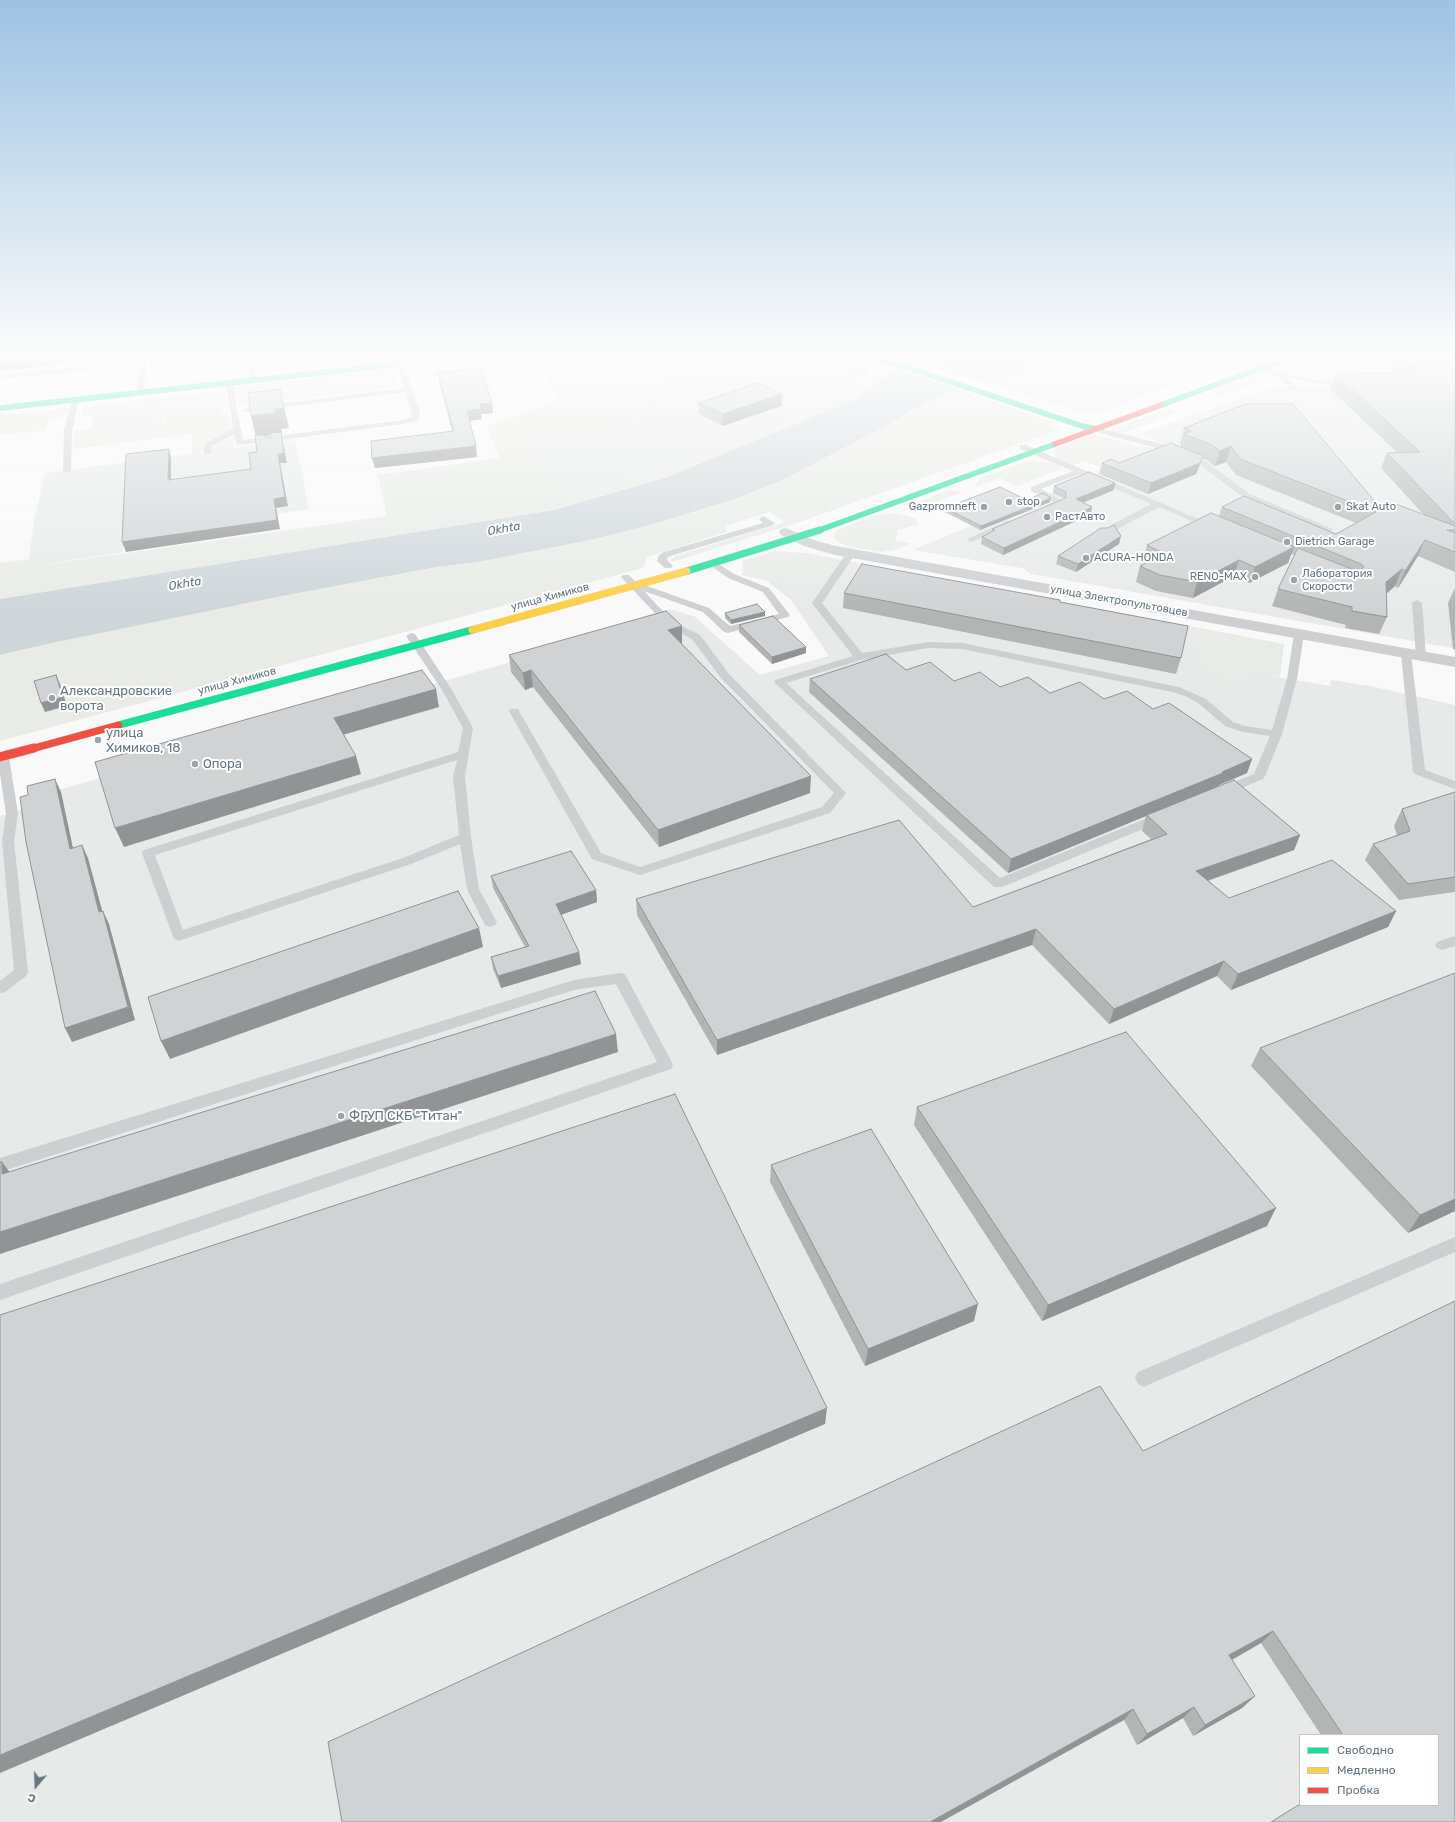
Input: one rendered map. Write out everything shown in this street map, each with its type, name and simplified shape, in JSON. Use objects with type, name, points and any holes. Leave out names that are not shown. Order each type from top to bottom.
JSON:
[{"type":"street","points":[[845,511],[1031,444]]},
{"type":"street","name":"улица Химиков","points":[[1,757],[714,564],[792,535],[1034,452],[1052,444]]},
{"type":"street","name":"улица Химиков","points":[[654,570],[792,535],[808,524]]},
{"type":"street","name":"улица Электропультовцев","points":[[792,535],[823,547],[1455,662]]},
{"type":"street","points":[[622,578],[640,573]]},
{"type":"lane","points":[[67,470],[68,444]]},
{"type":"lane","points":[[208,452],[207,448],[211,444]]},
{"type":"lane","points":[[1151,444],[1163,447],[1204,464],[1247,496],[1329,529]]},
{"type":"lane","points":[[1023,447],[1222,531]]},
{"type":"lane","points":[[1041,510],[1061,502],[1034,489],[1080,471]]},
{"type":"lane","points":[[1104,532],[1158,504]]},
{"type":"lane","points":[[676,564],[662,560],[662,557],[667,554],[771,523],[763,519]]},
{"type":"lane","points":[[971,539],[1013,522]]},
{"type":"lane","points":[[851,552],[817,604],[859,657]]},
{"type":"lane","points":[[622,578],[635,586],[706,610],[728,630],[785,615],[766,590],[731,576],[714,564]]},
{"type":"lane","points":[[514,711],[596,856],[640,871],[826,810],[840,793],[725,676],[696,637],[670,624],[635,586]]},
{"type":"lane","points":[[1417,603],[1413,655],[1419,772],[1455,785]]},
{"type":"lane","points":[[1215,794],[1258,776],[1276,734],[1292,679],[1298,634]]},
{"type":"lane","points":[[411,636],[446,690],[468,728],[459,777],[465,837],[473,889],[490,922]]},
{"type":"lane","points":[[1172,812],[998,884],[779,682],[859,657],[928,645],[962,646],[1175,689],[1189,694],[1202,702],[1229,724],[1243,729],[1276,734]]},
{"type":"lane","points":[[463,754],[148,853],[179,936],[407,861],[465,837]]},
{"type":"lane","points":[[0,988],[21,972],[8,841],[12,814],[1,757]]},
{"type":"lane","points":[[1442,945],[1455,941]]},
{"type":"lane","points":[[0,1165],[574,985],[620,978],[666,1065],[0,1292]]},
{"type":"lane","points":[[1144,1378],[1455,1244]]},
{"type":"shaded area","points":[[74,444],[113,444],[74,449]]},
{"type":"shaded area","points":[[192,444],[206,444],[199,453],[189,455],[192,451]]},
{"type":"shaded area","points":[[216,444],[233,444],[234,449],[214,451],[212,450]]},
{"type":"shaded area","points":[[264,444],[296,444],[309,509],[123,536],[123,552],[28,567],[34,520],[45,473]]},
{"type":"shaded area","points":[[493,444],[522,444],[566,492],[651,474],[723,444],[747,444],[665,478],[554,510],[0,599],[0,563],[29,559],[28,567],[387,516],[378,475],[499,458]]},
{"type":"shaded area","points":[[521,444],[723,444],[651,474],[566,492]]},
{"type":"shaded area","points":[[848,444],[1020,444],[791,525],[672,562],[671,560],[675,556],[785,522],[769,512],[725,526],[727,532],[647,557],[643,568],[0,741],[0,655],[272,598],[437,567],[478,562],[590,540],[647,526],[735,499]]},
{"type":"shaded area","points":[[1065,444],[1129,444],[1159,448],[1105,469],[1085,461],[1073,465],[1062,461],[1054,456],[1054,450],[1057,447]]},
{"type":"shaded area","points":[[1163,444],[1455,444],[1455,650],[1453,648],[1031,574],[1022,568],[913,550],[1165,445]]},
{"type":"shaded area","points":[[1033,461],[1053,463],[1062,468],[1016,487],[1000,478],[976,487],[975,485],[980,478]]},
{"type":"shaded area","points":[[950,490],[963,492],[916,510],[910,506],[911,504]]},
{"type":"shaded area","points":[[899,514],[914,518],[919,524],[898,530],[895,541],[911,543],[897,549],[881,552],[846,546],[837,541],[834,537],[834,533],[837,530],[876,515]]},
{"type":"shaded area","points":[[775,551],[806,553],[1284,644],[1280,677],[1260,674],[1229,683],[1194,665],[1192,641],[813,569],[767,581],[742,575],[743,561]]},
{"type":"shaded area","points":[[813,568],[1192,641],[1229,683],[1260,674],[1330,686],[1331,680],[1370,686],[1455,705],[1455,1822],[0,1822],[0,816],[31,807],[30,798],[653,622],[647,616],[669,609],[694,616],[760,675],[829,656],[791,600],[767,581]]},
{"type":"water","name":"Okhta","points":[[747,444],[851,444],[780,481],[735,499],[647,526],[590,540],[478,562],[437,567],[272,598],[0,655],[0,599],[554,510],[665,478]]},
{"type":"building","points":[[256,444],[283,444],[284,453],[278,454],[285,497],[274,499],[277,520],[122,542],[126,454],[169,449],[168,480],[251,469],[249,453],[257,452]]},
{"type":"building","points":[[371,444],[475,444],[476,446],[372,458]]},
{"type":"building","points":[[1168,444],[1174,444],[1203,456],[1200,463],[1151,483],[1102,463],[1111,459],[1119,463]]},
{"type":"building","points":[[1210,444],[1327,444],[1381,509],[1393,503],[1455,526],[1455,530],[1447,530],[1455,533],[1455,552],[1425,540],[1405,571],[1402,569],[1386,582],[1387,617],[1352,611],[1352,607],[1278,589],[1298,548],[1354,570],[1361,571],[1364,567],[1361,564],[1222,507],[1244,496],[1336,534],[1376,512],[1240,459],[1231,446],[1220,451]]},
{"type":"building","points":[[1411,444],[1455,444],[1455,524],[1387,453],[1420,452]]},
{"type":"building","points":[[1089,472],[1115,483],[1076,499],[1092,507],[1004,548],[982,537],[995,530],[992,529],[1066,498],[1066,492],[1054,486]]},
{"type":"building","points":[[1000,487],[1027,500],[1043,493],[1051,498],[981,526],[945,508]]},
{"type":"building","points":[[1211,513],[1294,547],[1255,567],[1239,560],[1197,582],[1160,575],[1140,566],[1165,554],[1147,545]]},
{"type":"building","points":[[1114,525],[1121,536],[1078,564],[1058,556],[1101,528],[1108,528]]},
{"type":"building","points":[[862,564],[1060,600],[1060,602],[1188,626],[1181,658],[844,593]]},
{"type":"building","points":[[757,604],[765,612],[731,620],[725,613]]},
{"type":"building","points":[[666,611],[682,626],[668,630],[811,776],[658,830],[531,670],[523,673],[509,655]]},
{"type":"building","points":[[773,616],[806,647],[772,657],[739,625]]},
{"type":"building","points":[[886,654],[906,670],[930,662],[954,681],[980,672],[1000,687],[1028,677],[1050,693],[1080,682],[1104,699],[1127,691],[1153,709],[1169,703],[1252,759],[1222,772],[1223,773],[1011,859],[810,679]]},
{"type":"building","points":[[422,670],[436,689],[334,718],[356,756],[115,828],[95,762]]},
{"type":"building","points":[[56,675],[63,697],[41,703],[34,681]]},
{"type":"building","points":[[55,779],[70,849],[82,845],[99,912],[103,911],[128,1007],[65,1028],[26,842],[20,797],[28,795],[27,786]]},
{"type":"building","points":[[1234,780],[1300,835],[1196,871],[1229,898],[1332,860],[1396,911],[1238,974],[1224,961],[1114,1009],[1036,929],[717,1040],[636,899],[899,820],[973,907],[1167,834],[1147,815]]},
{"type":"building","points":[[1455,792],[1455,877],[1408,884],[1373,844],[1410,831],[1402,809]]},
{"type":"building","points":[[571,851],[596,890],[556,904],[579,952],[498,976],[491,957],[529,946],[491,876]]},
{"type":"building","points":[[458,891],[479,928],[161,1041],[148,997]]},
{"type":"building","points":[[1455,973],[1455,1199],[1420,1215],[1260,1048]]},
{"type":"building","name":"ФГУП СКБ \"Титан\"","points":[[595,991],[616,1034],[0,1232],[0,1162],[2,1162],[2,1174]]},
{"type":"building","points":[[1126,1032],[1276,1208],[1048,1305],[917,1107]]},
{"type":"building","points":[[675,1094],[827,1408],[0,1755],[0,1315]]},
{"type":"building","points":[[871,1129],[978,1304],[868,1349],[771,1165]]},
{"type":"building","points":[[1455,1301],[1455,1822],[1271,1822],[1299,1805],[1299,1806],[1439,1806],[1439,1734],[1342,1734],[1273,1631],[1229,1655],[1255,1696],[1205,1725],[1194,1707],[1147,1734],[1133,1709],[930,1822],[342,1822],[328,1742],[1100,1386],[1143,1451]]},
{"type":"traffic: fast","points":[[687,571],[798,538],[1055,444]]},
{"type":"traffic: fast","points":[[119,725],[472,630]]},
{"type":"traffic: slow","points":[[472,630],[687,571]]},
{"type":"traffic: jam","points":[[0,757],[119,725]]},
{"type":"place","name":"stop","points":[[1009,502]]},
{"type":"place","name":"Gazpromneft","points":[[984,507]]},
{"type":"place","name":"Skat Auto","points":[[1338,507]]},
{"type":"place","name":"РастАвто","points":[[1047,517]]},
{"type":"place","name":"Dietrich Garage","points":[[1287,542]]},
{"type":"place","name":"ACURA-HONDA","points":[[1086,558]]},
{"type":"place","name":"RENO-MAX","points":[[1255,577]]},
{"type":"place","name":"Лаборатория Скорости","points":[[1294,580]]},
{"type":"place","name":"Александровские ворота","points":[[52,698]]},
{"type":"place","name":"улица Химиков, 18","points":[[98,740]]},
{"type":"place","name":"Опора","points":[[195,764]]},
{"type":"place","name":"ФГУП СКБ \"Титан\"","points":[[341,1116]]}]
